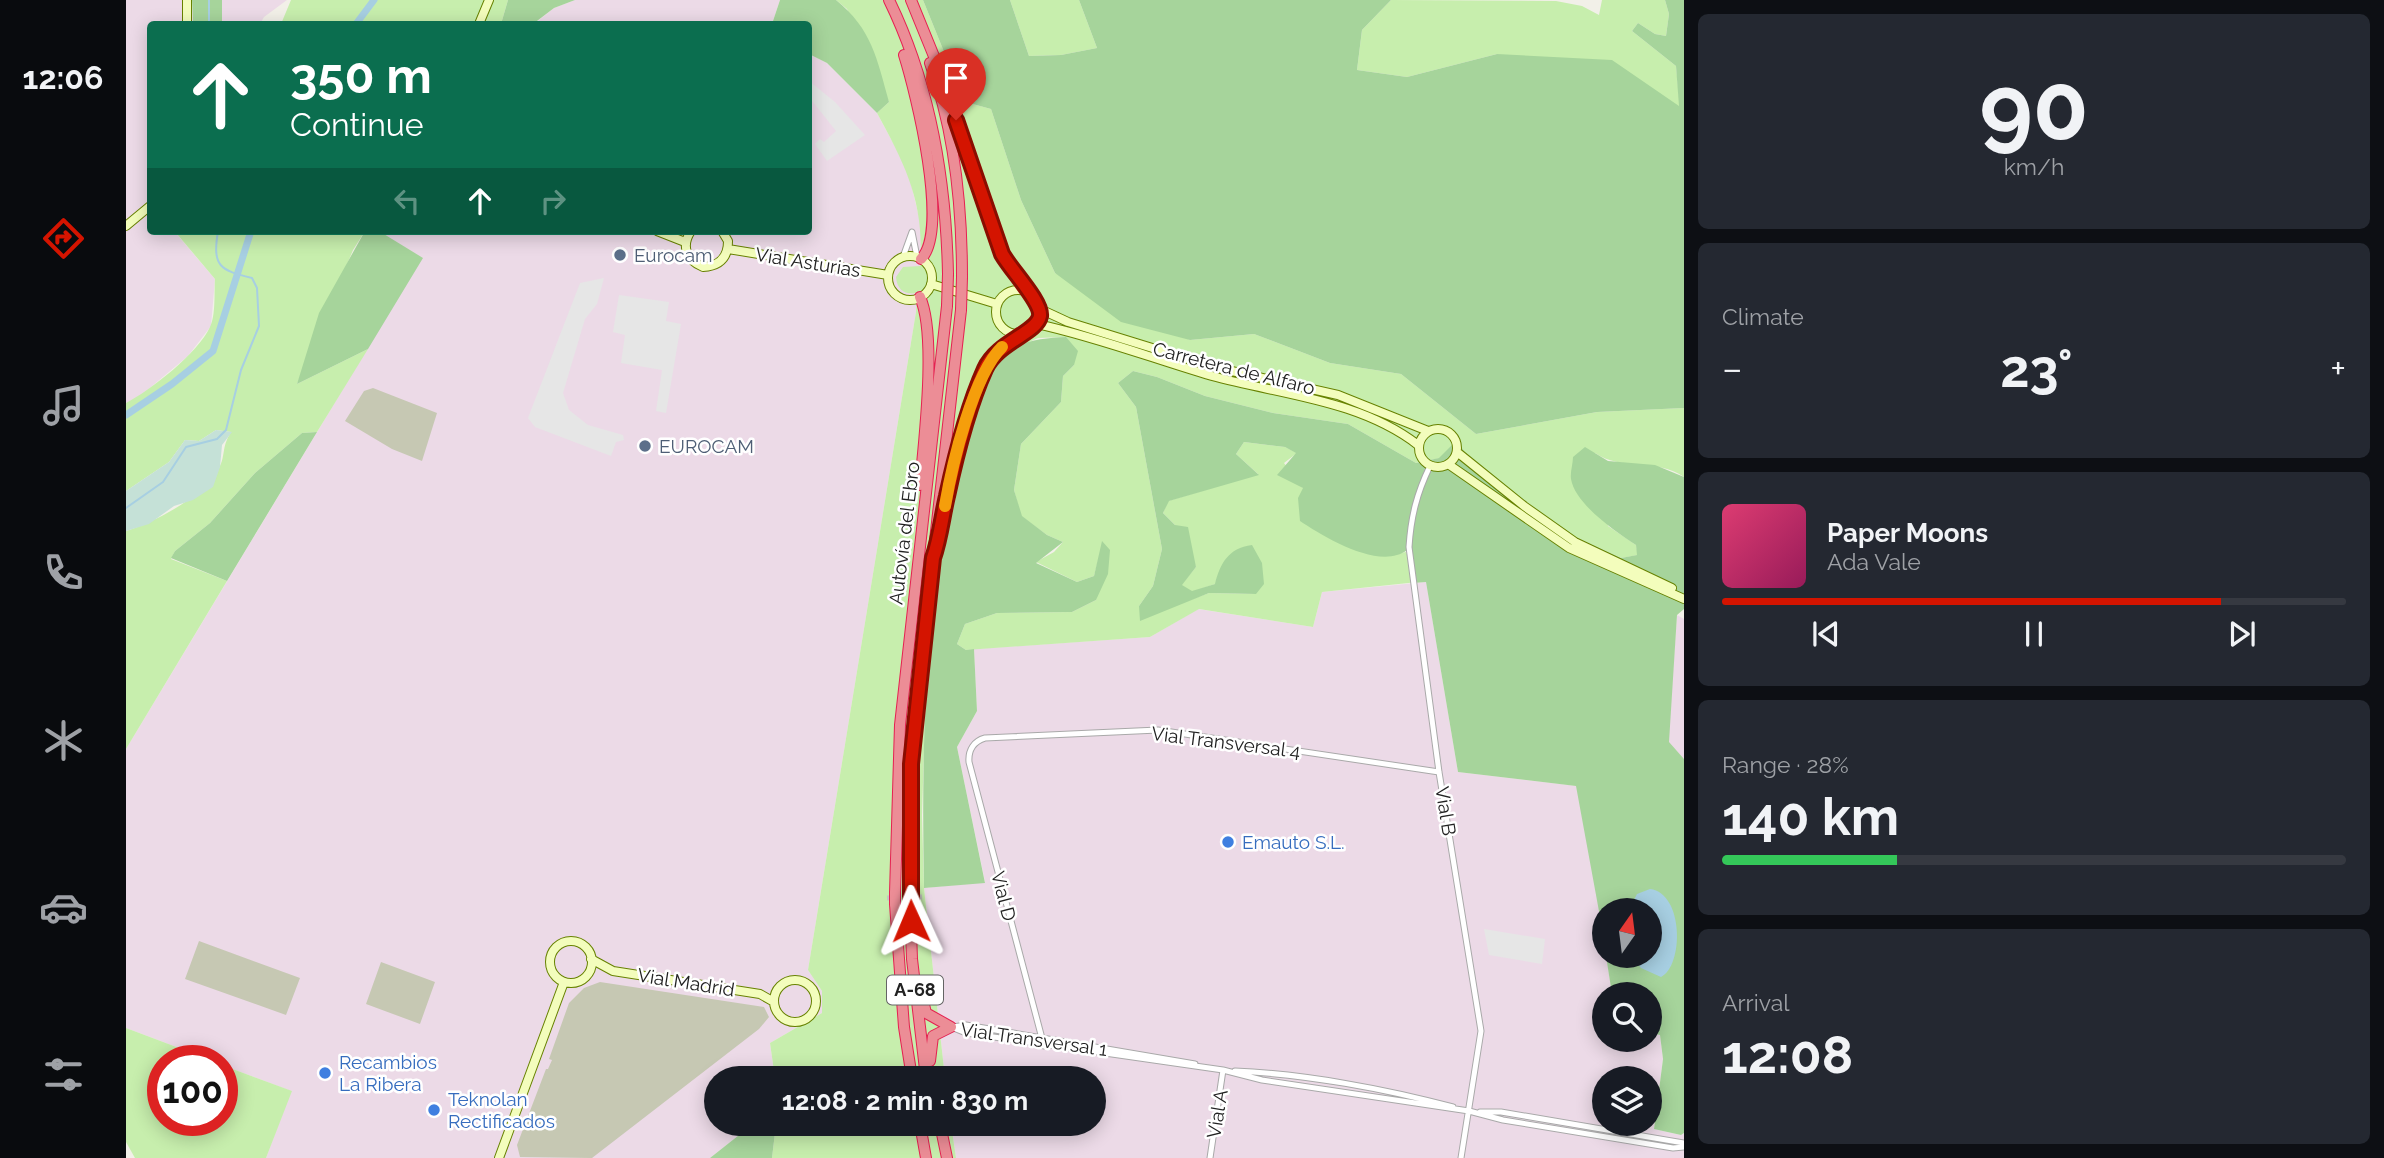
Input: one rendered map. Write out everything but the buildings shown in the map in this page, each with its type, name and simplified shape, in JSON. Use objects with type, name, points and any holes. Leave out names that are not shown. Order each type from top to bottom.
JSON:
[{"type":"highway","points":[[883,0],[908,66],[932,195],[931,248],[919,258]]},
{"type":"highway","name":"Autovía del Ebro","points":[[889,0],[919,76],[938,152],[945,198],[948,274],[947,306],[900,725],[895,898],[904,1027],[910,1066]]},
{"type":"highway","name":"Autovía del Ebro","points":[[905,0],[932,69],[953,152],[960,214],[962,277],[961,310],[911,764],[912,959],[925,1066]]},
{"type":"highway","points":[[911,0],[942,76],[1002,254],[1027,292]]},
{"type":"highway","points":[[918,563],[926,415],[927,326],[927,313],[919,298]]},
{"type":"highway","points":[[933,558],[940,538],[955,462],[985,369],[991,357],[1019,335]]},
{"type":"highway","points":[[910,897],[916,925],[922,1003],[926,1013],[934,1020],[951,1027]]},
{"type":"highway","points":[[931,1066],[930,1041],[937,1033],[951,1027]]},
{"type":"highway","points":[[922,1136],[926,1158]]},
{"type":"highway","points":[[936,1136],[940,1158]]},
{"type":"highway","points":[[942,1136],[947,1158]]},
{"type":"main road","points":[[187,0],[187,21]]},
{"type":"main road","points":[[480,21],[489,0]]},
{"type":"main road","points":[[126,226],[147,208]]},
{"type":"main road","points":[[667,235],[685,242]]},
{"type":"main road","points":[[689,235],[685,242],[689,258],[703,267],[719,263],[728,249],[723,235]]},
{"type":"main road","name":"Vial Asturias","points":[[728,249],[888,275]]},
{"type":"main road","points":[[902,257],[919,258],[930,269],[931,284],[919,298],[899,296],[890,286],[888,275],[891,267],[902,257]]},
{"type":"main road","points":[[931,284],[997,304]]},
{"type":"main road","points":[[1008,292],[1027,292],[1039,303],[1037,324],[1019,335],[1001,328],[995,312],[997,304],[1008,292]]},
{"type":"main road","name":"Carretera de Alfaro","points":[[1040,309],[1068,322],[1214,367],[1338,394],[1427,431]]},
{"type":"main road","name":"Carretera de Alfaro","points":[[1037,324],[1213,376],[1336,405],[1394,426],[1418,445]]},
{"type":"main road","points":[[1448,464],[1457,452],[1456,441],[1449,432],[1438,428],[1427,431],[1418,445],[1421,457],[1430,466],[1448,464],[1569,548],[1684,597]]},
{"type":"main road","points":[[1457,452],[1524,506],[1575,542],[1684,597]]},
{"type":"main road","points":[[577,942],[585,946],[591,959],[587,976],[578,982],[564,982],[556,978],[550,963],[555,948],[577,942]]},
{"type":"main road","name":"Vial Madrid","points":[[591,959],[613,971],[760,994],[774,1002]]},
{"type":"main road","name":"Vial Madrid","points":[[587,976],[613,971]]},
{"type":"main road","points":[[799,981],[813,990],[815,1005],[806,1018],[790,1021],[777,1012],[774,1002],[783,983],[799,981]]},
{"type":"main road","points":[[499,1158],[564,982]]},
{"type":"main road","name":"Vial Madrid","points":[[760,994],[778,989]]},
{"type":"street","points":[[902,257],[912,232],[919,258]]},
{"type":"street","name":"Vial B","points":[[1430,466],[1417,493],[1410,519],[1409,547],[1440,772],[1481,1031],[1461,1158]]},
{"type":"street","name":"Vial Transversal 4","points":[[973,746],[985,738],[1158,730],[1440,772]]},
{"type":"street","name":"Vial D","points":[[973,746],[970,762],[1044,1046]]},
{"type":"street","name":"Vial Transversal 1","points":[[951,1027],[966,1025],[1223,1070]]},
{"type":"street","name":"Vial Transversal 1","points":[[951,1027],[966,1033],[1044,1046],[1223,1070],[1262,1072],[1420,1098],[1469,1111],[1501,1112],[1684,1145]]},
{"type":"street","name":"Vial A","points":[[1210,1157],[1223,1070]]},
{"type":"street","points":[[1210,1157],[1220,1158]]},
{"type":"shaded area","points":[[126,0],[192,0],[193,21],[147,21],[147,235],[177,235],[215,279],[211,326],[188,356],[139,397],[126,403]]},
{"type":"shaded area","points":[[222,0],[287,0],[262,21],[222,21]]},
{"type":"shaded area","points":[[575,0],[780,0],[773,21],[538,21],[554,8]]},
{"type":"shaded area","points":[[812,56],[827,63],[877,113],[908,171],[923,234],[916,312],[808,970],[822,991],[822,1013],[770,1043],[773,1066],[704,1066],[704,1136],[738,1136],[710,1158],[266,1158],[291,1091],[238,1071],[238,1045],[171,1045],[126,1028],[126,749],[422,258],[385,235],[812,235]]},
{"type":"shaded area","points":[[812,83],[835,102],[865,135],[827,161],[815,144],[820,139],[824,142],[836,131],[812,101]]},
{"type":"shaded area","points":[[604,278],[597,304],[585,319],[563,393],[569,410],[588,425],[623,435],[624,440],[616,442],[611,456],[535,427],[528,418],[580,283]]},
{"type":"shaded area","points":[[619,295],[669,302],[666,321],[681,324],[666,413],[656,411],[662,370],[621,363],[625,335],[613,332]]},
{"type":"shaded area","points":[[373,388],[437,413],[422,461],[392,449],[345,421],[364,391]]},
{"type":"shaded area","points":[[216,430],[232,432],[222,445],[220,467],[213,487],[193,500],[174,506],[149,524],[126,531],[126,491],[169,462],[185,440],[199,441]]},
{"type":"shaded area","points":[[1426,582],[1458,772],[1577,786],[1598,898],[1592,898],[1592,968],[1608,968],[1610,982],[1592,982],[1592,1052],[1662,1051],[1663,1059],[1662,1067],[1592,1066],[1592,1136],[1662,1136],[1662,1131],[1681,1135],[1684,1133],[1684,1158],[956,1158],[953,1136],[1106,1136],[1106,1066],[944,1066],[924,888],[985,882],[957,747],[977,711],[974,649],[1150,637],[1198,609],[1313,627],[1322,592]]},
{"type":"shaded area","points":[[1677,615],[1684,619],[1684,759],[1668,742]]},
{"type":"shaded area","points":[[1650,889],[1661,893],[1674,916],[1677,945],[1669,970],[1661,977],[1641,968],[1662,968],[1662,898],[1635,898],[1637,894]]},
{"type":"shaded area","points":[[1484,929],[1545,939],[1542,964],[1489,955]]},
{"type":"shaded area","points":[[199,941],[300,978],[286,1015],[185,979]]},
{"type":"shaded area","points":[[381,962],[435,982],[420,1024],[366,1004]]},
{"type":"shaded area","points":[[600,982],[764,1007],[769,1017],[759,1029],[711,1066],[704,1066],[704,1071],[592,1158],[520,1157],[517,1145],[546,1069],[552,1060],[549,1059],[569,1003],[584,988]]},
{"type":"green space","points":[[192,0],[222,0],[222,21],[193,21]]},
{"type":"green space","points":[[291,0],[508,0],[502,21],[282,21]]},
{"type":"green space","points":[[508,0],[575,0],[554,8],[537,21],[502,21]]},
{"type":"green space","points":[[780,0],[836,0],[858,22],[872,46],[889,102],[877,113],[827,63],[812,56],[812,21],[773,21]]},
{"type":"green space","points":[[836,0],[923,0],[953,74],[969,103],[991,109],[1021,200],[1055,273],[1190,340],[1254,334],[1330,363],[1401,374],[1476,434],[1597,412],[1684,408],[1684,477],[1662,468],[1616,462],[1595,453],[1608,526],[1636,545],[1638,555],[1621,558],[1573,536],[1470,461],[1456,440],[1450,456],[1416,463],[1348,424],[1273,413],[1205,396],[1157,377],[1133,371],[1118,383],[1136,407],[1162,549],[1153,586],[1139,606],[1179,604],[1209,593],[1256,594],[1215,584],[1192,592],[1181,585],[1196,567],[1175,525],[1163,513],[1168,501],[1258,474],[1236,454],[1244,442],[1285,447],[1297,453],[1284,463],[1303,488],[1384,556],[1406,552],[1418,582],[1322,592],[1313,627],[1199,609],[1150,637],[966,650],[957,644],[965,624],[997,613],[1072,612],[1096,600],[1103,542],[1094,576],[1077,582],[1036,562],[1054,552],[1063,542],[1047,535],[1021,516],[1014,490],[1021,444],[1061,402],[1063,376],[1074,365],[1066,337],[1038,338],[1004,353],[991,372],[965,444],[952,499],[936,598],[925,717],[922,815],[924,888],[944,1066],[773,1066],[770,1043],[822,1013],[822,991],[808,970],[916,312],[917,293],[902,291],[896,277],[903,267],[920,266],[919,223],[911,186],[905,168],[877,113],[889,102],[847,9]]},
{"type":"green space","points":[[923,0],[1010,0],[1029,56],[1061,55],[1097,48],[1079,0],[1391,0],[1362,30],[1357,70],[1407,77],[1497,54],[1612,60],[1679,106],[1676,66],[1632,31],[1638,23],[1655,34],[1666,36],[1669,14],[1665,0],[1684,0],[1684,408],[1597,412],[1476,434],[1401,374],[1330,363],[1254,334],[1190,340],[1121,322],[1055,273],[1021,200],[991,109],[969,103],[953,74]]},
{"type":"green space","points":[[1010,0],[1079,0],[1097,48],[1061,55],[1029,56]]},
{"type":"green space","points":[[1391,0],[1556,1],[1582,6],[1599,15],[1602,0],[1665,0],[1669,14],[1666,36],[1655,34],[1638,23],[1632,31],[1676,66],[1680,107],[1497,54],[1407,77],[1357,70],[1362,30]]},
{"type":"green space","points":[[178,235],[362,235],[353,250],[297,384],[368,349],[317,432],[302,433],[255,473],[210,523],[175,551],[171,559],[227,581],[126,749],[126,531],[178,507],[203,488],[219,468],[231,432],[216,430],[199,441],[185,440],[169,462],[126,491],[126,403],[185,359],[204,337],[213,316],[215,279]]},
{"type":"green space","points":[[363,235],[386,235],[423,258],[368,349],[297,384],[319,313]]},
{"type":"green space","points":[[1066,337],[1078,351],[1074,365],[1063,376],[1061,402],[1021,444],[1014,490],[1022,516],[1047,535],[1063,542],[1036,563],[1077,582],[1094,576],[1102,541],[1110,550],[1108,574],[1096,600],[1072,612],[997,613],[965,624],[957,644],[966,650],[974,649],[977,711],[957,747],[985,883],[924,888],[924,768],[930,646],[946,525],[960,466],[988,378],[999,357],[1027,342]]},
{"type":"green space","points":[[1133,371],[1157,377],[1205,396],[1273,413],[1348,424],[1416,463],[1439,458],[1457,440],[1470,461],[1573,536],[1621,558],[1637,555],[1636,545],[1597,516],[1580,498],[1571,479],[1573,457],[1585,447],[1608,461],[1655,465],[1684,477],[1684,609],[1677,615],[1669,742],[1684,759],[1684,1133],[1681,1135],[1662,1131],[1662,982],[1610,982],[1608,968],[1662,968],[1662,898],[1597,898],[1576,786],[1458,772],[1426,582],[1413,583],[1407,550],[1382,557],[1368,554],[1337,543],[1300,521],[1298,498],[1303,488],[1277,475],[1296,453],[1285,447],[1244,442],[1236,454],[1259,475],[1169,501],[1163,513],[1175,525],[1188,527],[1196,567],[1182,585],[1192,591],[1215,584],[1226,558],[1237,550],[1252,545],[1262,563],[1264,584],[1256,594],[1209,593],[1140,621],[1139,606],[1153,586],[1162,549],[1136,407],[1118,383]]},
{"type":"green space","points":[[317,432],[227,581],[171,558],[175,551],[210,523],[255,473],[302,433]]},
{"type":"green space","points":[[126,1028],[171,1045],[147,1045],[147,1136],[238,1136],[238,1071],[292,1091],[266,1158],[135,1158],[126,1142]]},
{"type":"green space","points":[[738,1136],[775,1136],[772,1158],[710,1158]]},
{"type":"green space","points":[[775,1136],[953,1136],[956,1158],[772,1158]]},
{"type":"waterway","points":[[209,0],[209,21]]},
{"type":"waterway","points":[[358,21],[374,0]]},
{"type":"waterway","points":[[126,508],[163,482],[186,447],[217,439],[226,430],[241,370],[259,326],[257,288],[252,278],[232,272],[221,265],[216,252],[217,235]]},
{"type":"waterway","points":[[126,415],[172,384],[213,351],[250,235]]},
{"type":"tunnel","points":[[887,898],[922,897]]},
{"type":"slow traffic","points":[[945,506],[964,431],[985,369],[991,357],[1002,347]]},
{"type":"place","name":"Eurocam","points":[[620,255]]},
{"type":"place","name":"EUROCAM","points":[[645,446]]},
{"type":"place","name":"Emauto S.L.","points":[[1228,842]]},
{"type":"place","name":"Recambios La Ribera","points":[[325,1073]]},
{"type":"place","name":"Teknolan Rectificados","points":[[434,1110]]},
{"type":"route","points":[[911,921],[911,764],[933,558],[940,538],[952,473],[985,369],[991,357],[1006,343],[1033,329],[1040,317],[1039,303],[1027,292],[1002,254],[956,120]]}]
